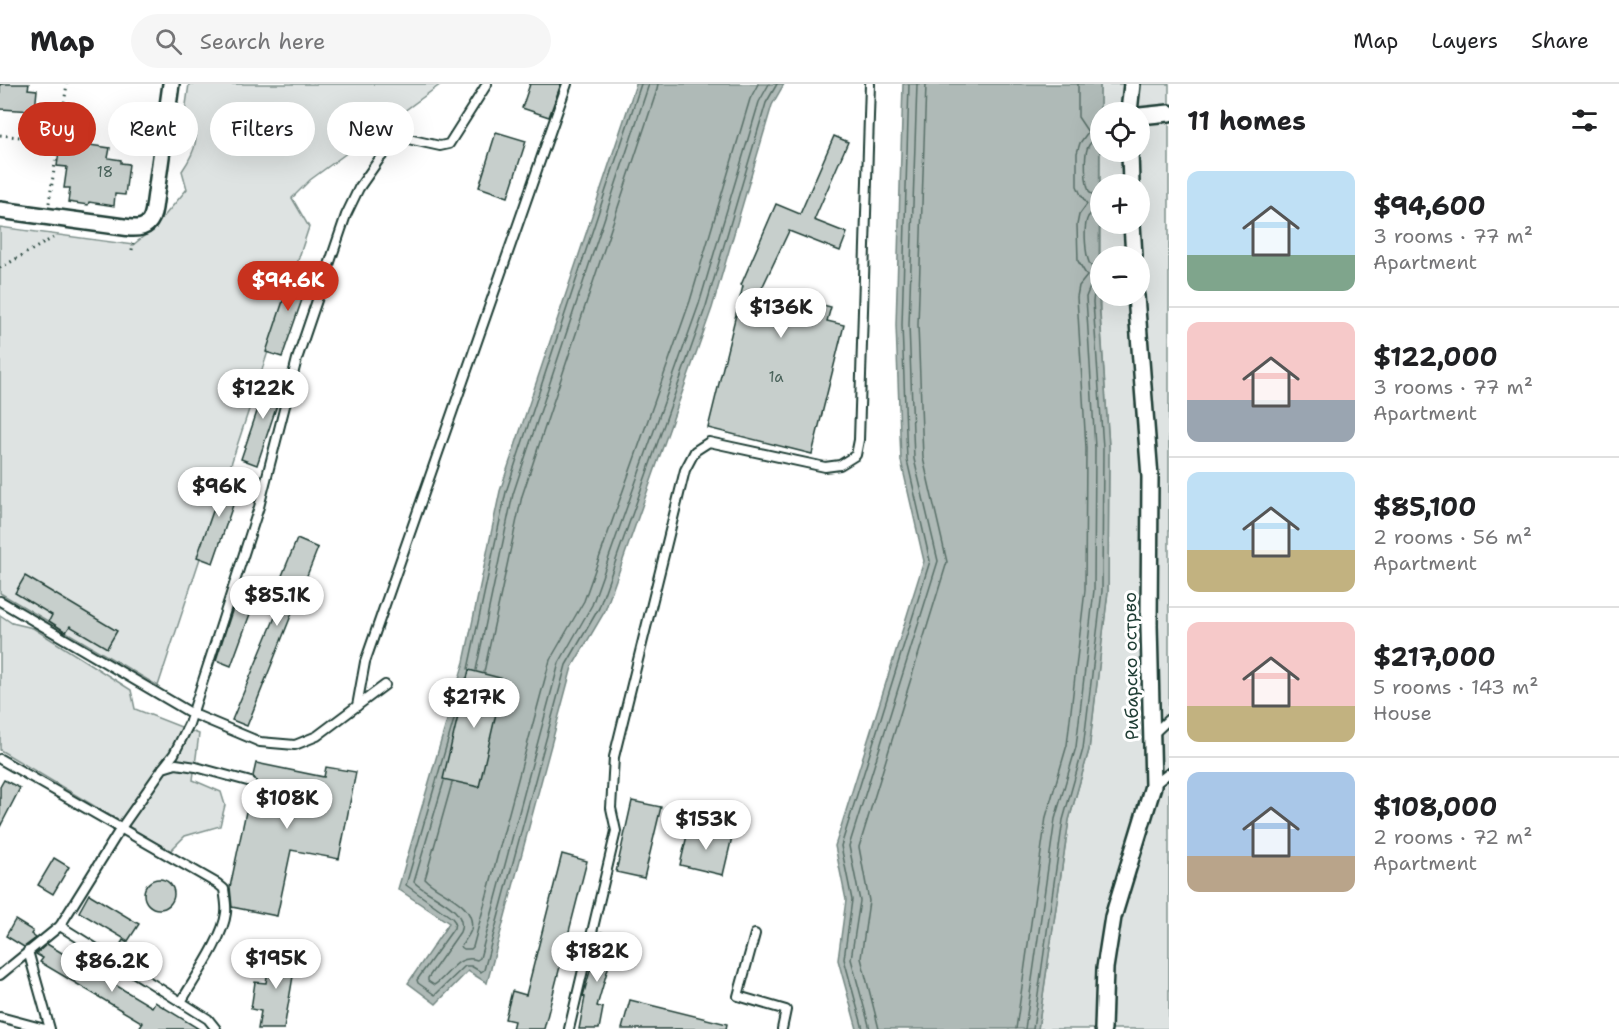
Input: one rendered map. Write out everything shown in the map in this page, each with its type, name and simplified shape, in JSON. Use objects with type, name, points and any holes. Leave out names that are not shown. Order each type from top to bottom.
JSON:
[{"type":"street","points":[[0,210],[131,228],[142,228],[149,224],[153,218],[171,84]]},
{"type":"street","points":[[1130,102],[1131,84]]},
{"type":"street","points":[[1150,115],[1169,112]]},
{"type":"street","name":"Рибарско острво","points":[[1103,1029],[1105,968],[1113,917],[1153,786],[1149,625],[1150,477],[1137,306]]},
{"type":"lane","points":[[0,975],[60,926],[121,828],[182,740],[259,507],[297,359],[359,188],[380,158],[395,143],[408,139],[440,146],[449,144],[487,84]]},
{"type":"lane","points":[[357,706],[365,662],[567,84]]},
{"type":"lane","points":[[569,1029],[616,831],[611,808],[615,757],[685,470],[695,452],[709,442],[825,467],[840,465],[856,455],[859,440],[870,84]]},
{"type":"lane","points":[[0,601],[191,713],[260,742],[295,745],[317,736],[385,685]]},
{"type":"lane","points":[[1153,734],[1169,719]]},
{"type":"lane","points":[[0,759],[224,889],[226,913],[221,929],[181,1002]]},
{"type":"lane","points":[[163,768],[176,764],[196,767],[251,782]]},
{"type":"lane","points":[[1153,786],[1169,773]]},
{"type":"lane","points":[[60,926],[208,1019],[216,1029]]},
{"type":"lane","points":[[755,934],[738,996],[786,1010],[782,1029]]},
{"type":"lane","points":[[28,951],[50,1029]]},
{"type":"lane","points":[[0,1017],[45,1029]]},
{"type":"path","points":[[64,102],[67,84]]},
{"type":"path","points":[[0,135],[18,137]]},
{"type":"path","points":[[47,217],[56,156]]},
{"type":"path","points":[[0,268],[53,238]]},
{"type":"shaded area","points":[[189,84],[441,84],[414,104],[327,102],[327,156],[343,156],[310,180],[292,198],[309,227],[158,686],[0,593],[0,227],[133,245],[155,227],[187,189],[182,171],[191,156],[198,156],[198,102],[186,102]]},
{"type":"shaded area","points":[[1100,84],[1169,84],[1169,1029],[1038,1029],[1069,820],[1089,750],[1108,591],[1109,447],[1100,306],[1150,306],[1150,246],[1100,246],[1100,234],[1150,234],[1150,174],[1100,174],[1100,162],[1150,162],[1150,102],[1100,102]]},
{"type":"shaded area","points":[[0,615],[12,623],[33,628],[131,690],[135,709],[199,734],[193,780],[221,792],[225,805],[220,826],[185,836],[170,851],[0,750]]},
{"type":"water","points":[[636,84],[784,84],[772,105],[712,308],[605,611],[572,667],[487,983],[468,971],[436,1004],[408,983],[449,923],[398,889],[464,662],[500,491]]},
{"type":"water","points":[[903,84],[1100,84],[1100,102],[1090,102],[1090,162],[1100,162],[1100,174],[1090,174],[1090,234],[1099,234],[1099,246],[1090,246],[1090,306],[1099,306],[1109,447],[1108,591],[1089,750],[1069,820],[1038,1029],[857,1029],[838,960],[846,900],[835,846],[924,561],[901,461],[896,325]]},
{"type":"building","points":[[0,84],[29,84],[28,89],[37,90],[36,102],[18,102],[18,110],[0,109]]},
{"type":"building","points":[[530,84],[561,84],[549,117],[522,108]]},
{"type":"building","points":[[496,132],[526,141],[508,197],[479,187]]},
{"type":"building","points":[[834,136],[848,142],[814,220],[847,233],[840,251],[789,231],[761,290],[831,307],[827,321],[844,325],[812,454],[708,428],[743,286],[741,285],[776,204],[800,214]]},
{"type":"building","points":[[96,146],[108,148],[108,158],[129,164],[125,195],[115,194],[114,206],[89,202],[88,205],[68,202],[70,188],[64,188],[67,167],[57,166],[58,156],[96,156]]},
{"type":"building","points":[[294,268],[311,274],[282,357],[266,352]]},
{"type":"building","points":[[269,376],[285,381],[257,465],[241,459]]},
{"type":"building","points":[[226,474],[242,479],[213,563],[197,557]]},
{"type":"building","points":[[297,539],[318,548],[247,726],[232,720],[288,586],[279,583]]},
{"type":"building","points":[[25,576],[117,631],[107,648],[70,626],[66,632],[49,621],[52,615],[15,593]]},
{"type":"building","points":[[233,608],[250,614],[231,666],[216,660]]},
{"type":"building","points":[[469,670],[504,679],[479,787],[443,779]]},
{"type":"building","points":[[256,763],[324,777],[326,767],[356,772],[339,859],[291,850],[277,916],[232,907],[230,887],[251,788],[257,783],[253,776]]},
{"type":"building","points":[[4,780],[20,788],[0,827],[0,787]]},
{"type":"building","points":[[632,801],[661,807],[644,878],[616,872]]},
{"type":"building","points":[[689,827],[732,837],[723,875],[680,865]]},
{"type":"building","points":[[562,854],[587,861],[544,1029],[512,1029],[514,1021],[505,1019],[512,991],[526,995]]},
{"type":"building","points":[[54,858],[69,867],[53,894],[38,885]]},
{"type":"building","points":[[159,879],[165,880],[173,888],[173,900],[165,908],[159,909],[153,908],[145,900],[144,894],[145,888],[153,880]]},
{"type":"building","points":[[89,894],[139,924],[128,941],[79,912]]},
{"type":"building","points":[[15,920],[33,931],[31,934],[36,938],[24,947],[6,936]]},
{"type":"building","points":[[601,932],[617,937],[597,1006],[603,1008],[599,1029],[579,1029],[585,997],[583,996]]},
{"type":"building","points":[[123,940],[141,951],[134,963],[116,952]]},
{"type":"building","points":[[279,943],[292,945],[290,952],[297,953],[284,1029],[258,1029],[261,1011],[251,1009],[255,982],[266,983],[270,957],[275,958]]},
{"type":"building","points":[[47,944],[152,1007],[155,1002],[199,1029],[139,1029],[143,1023],[40,962],[43,958],[36,954]]},
{"type":"building","points":[[630,1000],[727,1024],[726,1029],[622,1029]]}]
